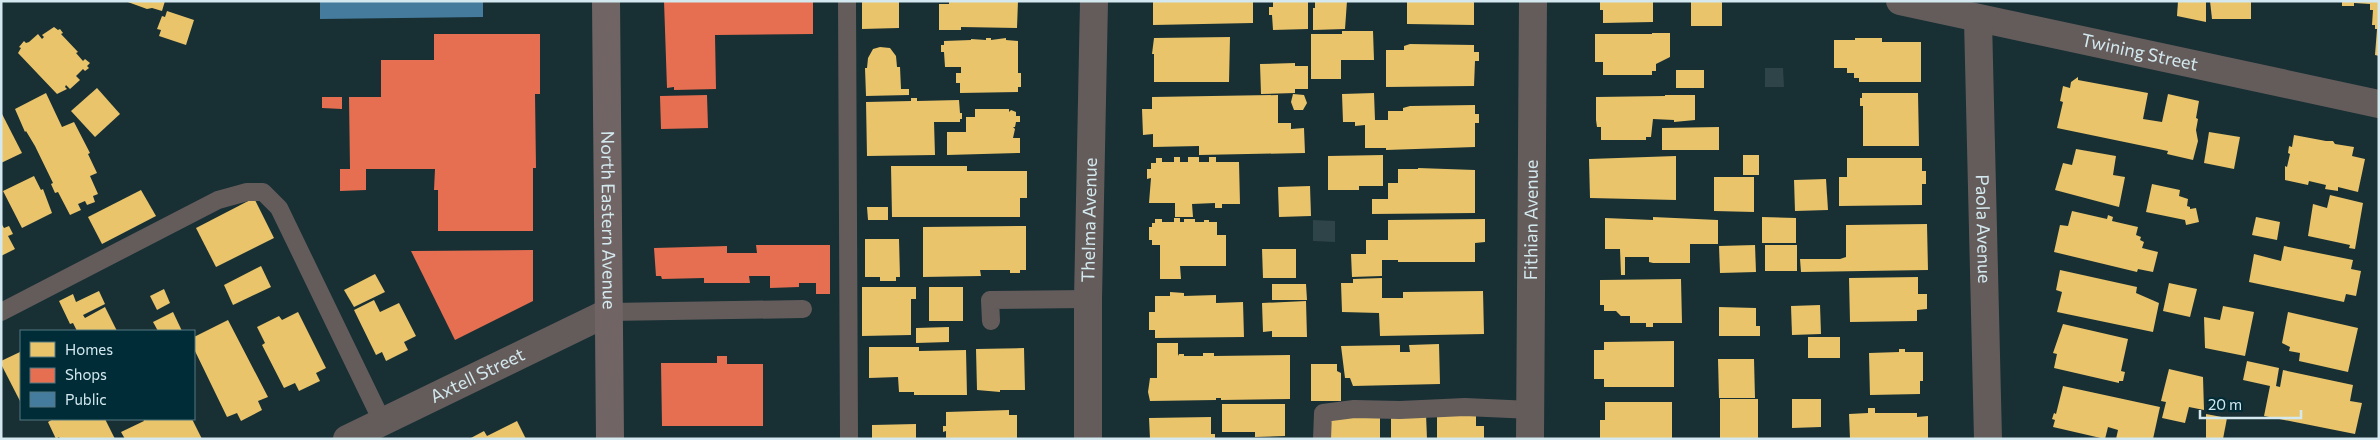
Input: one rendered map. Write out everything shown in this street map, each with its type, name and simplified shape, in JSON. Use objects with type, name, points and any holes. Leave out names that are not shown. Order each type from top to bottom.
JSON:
[{"type":"main road","name":"North Eastern Avenue","points":[[606,1],[610,439]]},
{"type":"street","name":"Thelma Avenue","points":[[1088,439],[1088,299],[1094,1]]},
{"type":"street","name":"Fithian Avenue","points":[[1530,439],[1534,1]]},
{"type":"street","name":"Twining Street","points":[[1900,1],[1978,20],[2379,104]]},
{"type":"street","name":"Paola Avenue","points":[[1978,20],[1988,439]]},
{"type":"street","name":"Axtell Street","points":[[347,439],[609,312]]},
{"type":"lane","points":[[847,1],[849,439]]},
{"type":"lane","points":[[1,312],[218,200],[247,192],[263,192],[279,208],[382,421]]},
{"type":"lane","points":[[991,322],[990,300],[1088,299]]},
{"type":"lane","points":[[609,312],[803,308]]},
{"type":"lane","points":[[1322,439],[1323,413],[1354,409],[1400,410],[1465,407],[1530,410]]},
{"type":"building: Homes","points":[[125,1],[165,1],[162,11],[152,8],[147,9]]},
{"type":"building: Homes","points":[[862,1],[899,1],[899,28],[862,29]]},
{"type":"building: Homes","points":[[949,1],[1018,1],[1017,28],[961,27],[961,30],[939,30],[939,4],[949,4]]},
{"type":"building: Homes","points":[[1153,1],[1253,1],[1253,23],[1153,25]]},
{"type":"building: Homes","points":[[1273,1],[1308,1],[1308,29],[1273,30],[1272,15],[1269,15],[1269,7],[1273,7]]},
{"type":"building: Homes","points":[[1315,1],[1347,1],[1345,29],[1313,30],[1313,8],[1315,8]]},
{"type":"building: Homes","points":[[1407,1],[1474,1],[1474,25],[1407,24]]},
{"type":"building: Homes","points":[[1600,1],[1653,1],[1653,22],[1603,23],[1603,10],[1600,10]]},
{"type":"building: Homes","points":[[1691,1],[1722,1],[1722,26],[1691,26]]},
{"type":"building: Homes","points":[[2178,1],[2206,1],[2206,22],[2177,16]]},
{"type":"building: Homes","points":[[2210,1],[2251,1],[2251,19],[2212,19]]},
{"type":"building: Homes","points":[[2342,1],[2379,1],[2379,56],[2375,55],[2377,29],[2375,29],[2375,25],[2372,25],[2373,10],[2370,10],[2370,4],[2354,3],[2354,6],[2342,6]]},
{"type":"building: Homes","points":[[167,11],[194,20],[186,45],[159,36],[161,30],[157,29],[162,16],[165,17]]},
{"type":"building: Homes","points":[[54,27],[58,30],[60,29],[63,33],[61,34],[78,52],[76,53],[83,61],[85,59],[90,63],[87,66],[89,68],[85,71],[83,69],[76,76],[80,80],[70,89],[66,85],[67,89],[57,94],[18,53],[21,48],[19,47],[24,41],[26,43],[29,42],[38,34],[42,39],[44,37],[42,35]]},
{"type":"building: Homes","points":[[1342,31],[1373,31],[1374,60],[1341,60],[1341,79],[1311,79],[1311,34],[1342,34]]},
{"type":"building: Homes","points":[[1670,33],[1670,57],[1656,64],[1656,71],[1652,71],[1652,75],[1603,75],[1603,62],[1595,62],[1595,34]]},
{"type":"building: Homes","points":[[1230,37],[1229,82],[1154,82],[1154,54],[1152,54],[1154,38]]},
{"type":"building: Homes","points":[[986,38],[991,38],[991,40],[1006,38],[1006,40],[1018,41],[1018,73],[1021,73],[1021,87],[1018,87],[1018,92],[960,93],[960,83],[956,83],[956,73],[961,73],[961,67],[945,67],[944,52],[941,52],[941,45],[944,45],[944,41],[986,40]]},
{"type":"building: Homes","points":[[1855,38],[1882,38],[1882,42],[1921,42],[1921,82],[1859,82],[1859,78],[1854,78],[1854,73],[1847,73],[1847,68],[1834,68],[1834,40],[1855,40]]},
{"type":"building: Homes","points":[[1410,44],[1474,45],[1474,52],[1479,52],[1479,61],[1475,61],[1474,86],[1386,87],[1386,50],[1404,50],[1404,46]]},
{"type":"building: Homes","points":[[880,47],[890,48],[896,56],[897,67],[900,67],[901,89],[909,89],[909,95],[866,96],[865,68],[867,68],[868,58],[873,49]]},
{"type":"building: Homes","points":[[1295,63],[1295,66],[1308,66],[1308,89],[1295,89],[1295,93],[1261,94],[1260,64]]},
{"type":"building: Homes","points":[[1676,70],[1704,70],[1704,88],[1676,88]]},
{"type":"building: Homes","points":[[2078,77],[2078,80],[2148,93],[2143,119],[2162,122],[2168,94],[2199,101],[2196,118],[2198,119],[2196,130],[2198,141],[2193,160],[2167,154],[2168,151],[2057,128],[2063,102],[2060,101],[2063,86],[2070,88],[2071,82]]},
{"type":"building: Homes","points":[[97,88],[120,114],[95,137],[71,111]]},
{"type":"building: Homes","points":[[46,93],[62,127],[74,122],[90,153],[88,154],[97,173],[90,176],[98,194],[93,196],[95,202],[87,205],[85,201],[78,204],[81,210],[70,215],[58,192],[55,193],[51,184],[53,183],[35,146],[25,132],[15,109]]},
{"type":"building: Homes","points":[[1374,93],[1375,120],[1388,120],[1388,111],[1403,111],[1403,108],[1410,106],[1475,105],[1475,114],[1479,114],[1479,123],[1475,123],[1475,147],[1386,150],[1386,148],[1365,148],[1365,125],[1355,126],[1355,122],[1343,122],[1342,94]]},
{"type":"building: Homes","points":[[1862,93],[1918,93],[1919,146],[1863,146],[1863,106],[1860,106]]},
{"type":"building: Homes","points":[[1293,94],[1304,95],[1307,103],[1303,110],[1294,110],[1291,102]]},
{"type":"building: Homes","points":[[1278,95],[1278,123],[1291,123],[1291,129],[1304,128],[1305,153],[1199,155],[1199,146],[1153,147],[1153,134],[1143,135],[1142,109],[1152,109],[1152,97]]},
{"type":"building: Homes","points":[[1695,95],[1695,120],[1674,122],[1674,120],[1653,119],[1651,137],[1646,137],[1646,140],[1601,140],[1601,127],[1597,127],[1596,120],[1596,97]]},
{"type":"building: Homes","points":[[911,98],[917,98],[917,101],[959,100],[962,119],[960,119],[960,122],[934,122],[935,155],[867,156],[866,102],[911,101]]},
{"type":"building: Homes","points":[[975,109],[1009,109],[1009,112],[1011,110],[1016,112],[1016,116],[1020,116],[1020,122],[1016,122],[1015,127],[1013,127],[1015,129],[1013,138],[1020,138],[1020,153],[947,155],[947,132],[966,132],[966,117],[975,117]]},
{"type":"building: Homes","points":[[1,112],[22,153],[1,163]]},
{"type":"building: Homes","points":[[1719,127],[1719,150],[1662,150],[1662,128]]},
{"type":"building: Homes","points":[[2209,132],[2240,137],[2234,169],[2204,163]]},
{"type":"building: Homes","points":[[2294,135],[2333,141],[2335,144],[2354,147],[2352,156],[2365,159],[2358,192],[2338,187],[2338,191],[2325,189],[2326,185],[2309,181],[2308,185],[2285,180],[2285,166],[2287,167],[2290,154],[2288,153],[2289,146],[2292,147]]},
{"type":"building: Homes","points":[[2076,149],[2116,156],[2113,175],[2125,177],[2119,207],[2055,190],[2063,163],[2072,165]]},
{"type":"building: Homes","points":[[1383,155],[1383,186],[1359,186],[1359,190],[1328,190],[1328,156]]},
{"type":"building: Homes","points":[[1743,155],[1759,155],[1759,175],[1743,175]]},
{"type":"building: Homes","points":[[1676,156],[1676,200],[1590,198],[1589,159]]},
{"type":"building: Homes","points":[[1174,157],[1180,157],[1180,162],[1188,162],[1188,157],[1199,157],[1199,162],[1209,162],[1209,157],[1216,157],[1216,162],[1239,162],[1240,204],[1222,204],[1222,208],[1215,208],[1215,203],[1192,204],[1193,217],[1175,217],[1175,203],[1149,203],[1151,178],[1147,179],[1147,169],[1151,169],[1151,163],[1156,163],[1156,158],[1162,158],[1162,162],[1174,162]]},
{"type":"building: Homes","points":[[1847,158],[1922,158],[1922,171],[1926,171],[1926,184],[1922,184],[1922,205],[1839,206],[1839,177],[1847,177]]},
{"type":"building: Homes","points":[[891,166],[967,166],[967,171],[1027,171],[1027,198],[1020,198],[1020,217],[892,217]]},
{"type":"building: Homes","points":[[1398,169],[1475,170],[1475,213],[1372,214],[1372,199],[1388,199],[1388,183],[1398,183]]},
{"type":"building: Homes","points":[[34,176],[41,190],[43,189],[52,213],[22,228],[3,191]]},
{"type":"building: Homes","points":[[1714,177],[1754,177],[1754,212],[1714,211]]},
{"type":"building: Homes","points":[[1826,179],[1828,210],[1795,211],[1794,180]]},
{"type":"building: Homes","points":[[2152,184],[2180,190],[2179,196],[2188,199],[2187,206],[2190,209],[2196,208],[2199,222],[2186,225],[2185,220],[2146,212]]},
{"type":"building: Homes","points":[[1310,186],[1311,216],[1279,217],[1278,187]]},
{"type":"building: Homes","points":[[141,190],[156,216],[102,244],[88,217]]},
{"type":"building: Homes","points":[[2330,195],[2363,203],[2355,249],[2349,248],[2350,245],[2308,236],[2313,204],[2327,208]]},
{"type":"building: Homes","points":[[254,198],[274,238],[216,267],[196,228]]},
{"type":"building: Homes","points":[[867,207],[888,207],[888,220],[868,220]]},
{"type":"building: Homes","points":[[2072,211],[2107,219],[2108,215],[2113,217],[2112,221],[2138,227],[2136,235],[2141,237],[2140,240],[2144,242],[2142,248],[2158,252],[2153,272],[2138,269],[2137,272],[2054,252],[2060,225],[2068,226]]},
{"type":"building: Homes","points":[[1653,217],[1718,220],[1718,244],[1690,244],[1690,263],[1653,263],[1649,262],[1649,257],[1625,257],[1625,275],[1621,275],[1620,249],[1605,249],[1605,218],[1653,220]]},
{"type":"building: Homes","points":[[1762,217],[1796,218],[1796,243],[1762,243]]},
{"type":"building: Homes","points":[[2256,217],[2280,222],[2277,240],[2252,235]]},
{"type":"building: Homes","points":[[1174,218],[1180,218],[1180,222],[1184,222],[1184,219],[1195,219],[1195,222],[1209,220],[1209,222],[1217,222],[1217,235],[1226,235],[1226,266],[1180,266],[1181,279],[1160,279],[1160,245],[1152,245],[1152,240],[1149,240],[1149,227],[1152,227],[1152,223],[1155,223],[1155,219],[1162,219],[1162,222],[1174,222]]},
{"type":"building: Homes","points":[[1485,219],[1485,242],[1475,243],[1475,262],[1398,262],[1398,260],[1382,260],[1382,276],[1352,277],[1351,254],[1366,254],[1366,240],[1388,240],[1388,220]]},
{"type":"building: Homes","points":[[1,223],[4,228],[9,226],[13,234],[8,236],[15,249],[1,256]]},
{"type":"building: Homes","points":[[1927,224],[1928,270],[1801,272],[1800,259],[1840,259],[1846,257],[1846,225]]},
{"type":"building: Homes","points":[[1026,226],[1026,270],[1020,270],[1020,273],[1010,273],[1010,270],[980,270],[981,276],[923,277],[923,227]]},
{"type":"building: Homes","points":[[865,239],[899,239],[900,277],[896,277],[896,281],[880,281],[880,277],[865,277]]},
{"type":"building: Homes","points":[[1755,245],[1756,272],[1720,273],[1719,246]]},
{"type":"building: Homes","points":[[1765,245],[1797,245],[1797,271],[1765,271]]},
{"type":"building: Homes","points":[[2284,246],[2353,260],[2351,269],[2361,271],[2356,296],[2346,294],[2344,302],[2249,282],[2254,254],[2281,261]]},
{"type":"building: Homes","points":[[1262,249],[1296,249],[1296,278],[1263,278]]},
{"type":"building: Homes","points":[[261,266],[271,287],[233,305],[224,285]]},
{"type":"building: Homes","points":[[2060,270],[2137,287],[2136,293],[2159,303],[2153,332],[2057,312],[2062,292],[2056,290]]},
{"type":"building: Homes","points":[[375,274],[385,292],[354,307],[344,290]]},
{"type":"building: Homes","points":[[1918,277],[1918,294],[1927,294],[1927,309],[1917,310],[1917,321],[1850,322],[1849,278]]},
{"type":"building: Homes","points":[[1382,278],[1382,298],[1403,298],[1403,292],[1483,291],[1484,334],[1380,336],[1379,313],[1342,312],[1341,283],[1353,283],[1353,279]]},
{"type":"building: Homes","points":[[1681,279],[1682,323],[1653,323],[1653,327],[1646,327],[1646,323],[1630,323],[1630,316],[1621,316],[1616,311],[1604,311],[1604,305],[1600,305],[1600,280]]},
{"type":"building: Homes","points":[[2169,283],[2197,289],[2190,317],[2163,311]]},
{"type":"building: Homes","points":[[1272,284],[1306,284],[1307,300],[1272,300]]},
{"type":"building: Homes","points":[[862,287],[916,287],[916,299],[911,299],[911,335],[862,336]]},
{"type":"building: Homes","points":[[929,287],[963,287],[963,321],[929,321]]},
{"type":"building: Homes","points":[[164,289],[170,303],[157,310],[150,296]]},
{"type":"building: Homes","points":[[99,291],[105,304],[83,315],[85,318],[105,307],[116,330],[76,330],[73,323],[70,324],[59,301],[73,294],[76,302]]},
{"type":"building: Homes","points":[[1170,292],[1184,293],[1184,296],[1216,295],[1216,303],[1243,302],[1244,337],[1155,338],[1155,330],[1149,330],[1149,312],[1155,312],[1155,296],[1170,296]]},
{"type":"building: Homes","points":[[374,300],[380,312],[399,303],[416,336],[404,342],[408,350],[386,361],[382,352],[376,355],[354,310]]},
{"type":"building: Homes","points":[[1306,301],[1307,337],[1272,337],[1272,331],[1263,332],[1262,303]]},
{"type":"building: Homes","points":[[1820,305],[1821,334],[1792,335],[1791,306]]},
{"type":"building: Homes","points":[[2223,306],[2254,312],[2245,356],[2205,348],[2204,317],[2220,320]]},
{"type":"building: Homes","points":[[1719,307],[1756,308],[1756,326],[1760,326],[1760,336],[1719,336]]},
{"type":"building: Homes","points":[[173,312],[182,330],[157,330],[153,322]]},
{"type":"building: Homes","points":[[298,312],[326,368],[316,373],[320,381],[299,391],[295,383],[284,388],[262,345],[265,343],[257,327],[279,316],[282,320]]},
{"type":"building: Homes","points":[[2288,312],[2358,328],[2348,372],[2299,361],[2300,353],[2289,351],[2290,347],[2282,343]]},
{"type":"building: Homes","points":[[228,320],[268,397],[258,401],[262,410],[241,421],[237,413],[227,417],[195,351],[195,336]]},
{"type":"building: Homes","points":[[2063,324],[2128,339],[2121,371],[2125,372],[2123,381],[2119,381],[2119,383],[2054,368],[2057,354],[2053,353]]},
{"type":"building: Homes","points":[[949,327],[949,342],[916,343],[916,328]]},
{"type":"building: Homes","points":[[1808,337],[1840,337],[1840,358],[1808,358]]},
{"type":"building: Homes","points":[[1674,341],[1674,387],[1604,387],[1604,379],[1594,379],[1594,350],[1604,350],[1604,342]]},
{"type":"building: Homes","points":[[1157,343],[1178,343],[1178,356],[1179,354],[1184,354],[1184,356],[1203,356],[1203,353],[1214,353],[1214,356],[1290,355],[1290,399],[1221,400],[1221,398],[1216,398],[1216,400],[1150,401],[1148,392],[1150,378],[1157,378]]},
{"type":"building: Homes","points":[[1439,344],[1440,384],[1353,386],[1350,378],[1345,378],[1341,346],[1400,345],[1400,352],[1410,352],[1409,345]]},
{"type":"building: Homes","points":[[869,347],[919,347],[919,351],[966,350],[967,395],[914,395],[914,392],[899,392],[898,377],[869,378]]},
{"type":"building: Homes","points":[[1024,348],[1025,390],[1000,390],[1000,392],[977,390],[976,349]]},
{"type":"building: Homes","points":[[1899,349],[1905,349],[1905,352],[1923,352],[1923,381],[1920,381],[1920,394],[1870,395],[1869,353],[1899,352]]},
{"type":"building: Homes","points":[[20,352],[20,401],[1,364],[1,361]]},
{"type":"building: Homes","points":[[1718,359],[1754,359],[1755,398],[1719,398]]},
{"type":"building: Homes","points":[[2247,361],[2279,368],[2276,386],[2280,387],[2283,370],[2353,385],[2350,401],[2362,403],[2355,434],[2264,416],[2270,386],[2243,380]]},
{"type":"building: Homes","points":[[1311,364],[1337,364],[1337,371],[1341,373],[1341,401],[1311,401]]},
{"type":"building: Homes","points":[[2169,369],[2203,377],[2204,410],[2189,407],[2185,423],[2162,418],[2166,402],[2161,401]]},
{"type":"building: Homes","points":[[2063,386],[2160,407],[2153,439],[2116,439],[2118,430],[2108,427],[2105,439],[2053,427],[2055,420],[2052,419],[2054,413],[2056,414]]},
{"type":"building: Homes","points":[[1720,399],[1758,399],[1758,439],[1720,439]]},
{"type":"building: Homes","points":[[1792,399],[1821,399],[1821,427],[1792,428]]},
{"type":"building: Homes","points":[[1605,402],[1672,402],[1672,439],[1600,439],[1600,420],[1605,420]]},
{"type":"building: Homes","points":[[1222,404],[1285,404],[1285,436],[1255,437],[1255,432],[1222,432]]},
{"type":"building: Homes","points":[[1868,408],[1875,408],[1875,413],[1917,413],[1917,417],[1928,416],[1928,439],[1850,439],[1849,414],[1868,413]]},
{"type":"building: Homes","points":[[1009,410],[1009,415],[1017,415],[1017,439],[946,439],[946,431],[943,432],[943,426],[946,426],[946,412]]},
{"type":"building: Homes","points":[[1391,414],[1426,414],[1427,439],[1391,439]]},
{"type":"building: Homes","points":[[1437,414],[1476,414],[1476,426],[1484,426],[1484,439],[1437,439]]},
{"type":"building: Homes","points":[[2206,414],[2227,418],[2223,439],[2206,439]]},
{"type":"building: Homes","points":[[1380,416],[1380,439],[1326,439],[1326,418]]},
{"type":"building: Homes","points":[[1211,417],[1211,434],[1215,434],[1215,439],[1150,439],[1149,418]]},
{"type":"building: Homes","points":[[51,420],[106,420],[115,439],[60,439],[59,437],[56,439],[48,422]]},
{"type":"building: Homes","points":[[192,420],[202,439],[125,439],[121,432],[144,421]]},
{"type":"building: Homes","points":[[517,421],[526,439],[469,439],[484,431],[487,436]]},
{"type":"building: Homes","points":[[916,424],[916,439],[872,439],[872,425]]},
{"type":"building: Shops","points":[[664,1],[813,1],[813,34],[715,35],[716,89],[674,90],[674,87],[667,88]]},
{"type":"building: Shops","points":[[434,34],[540,34],[540,94],[535,94],[536,168],[533,168],[533,231],[438,231],[438,190],[434,190],[435,169],[366,169],[366,190],[340,191],[340,169],[350,169],[349,97],[381,97],[381,60],[434,60]]},
{"type":"building: Shops","points":[[707,95],[708,128],[661,129],[660,96]]},
{"type":"building: Shops","points":[[322,97],[342,97],[342,109],[322,108]]},
{"type":"building: Shops","points":[[756,245],[830,245],[830,294],[816,294],[816,283],[799,283],[799,287],[770,288],[770,276],[749,276],[750,283],[704,283],[704,278],[662,279],[661,276],[656,276],[654,248],[727,246],[727,253],[757,253]]},
{"type":"building: Shops","points":[[533,250],[533,301],[455,340],[411,251]]},
{"type":"building: Shops","points":[[717,356],[727,356],[727,364],[763,364],[763,426],[662,426],[661,363],[717,363]]},
{"type":"building: Public","points":[[320,1],[483,1],[483,17],[320,19]]},
{"type":"building: Other","points":[[1765,68],[1783,68],[1784,87],[1765,87]]},
{"type":"building: Other","points":[[1313,220],[1335,221],[1335,242],[1313,241]]}]
